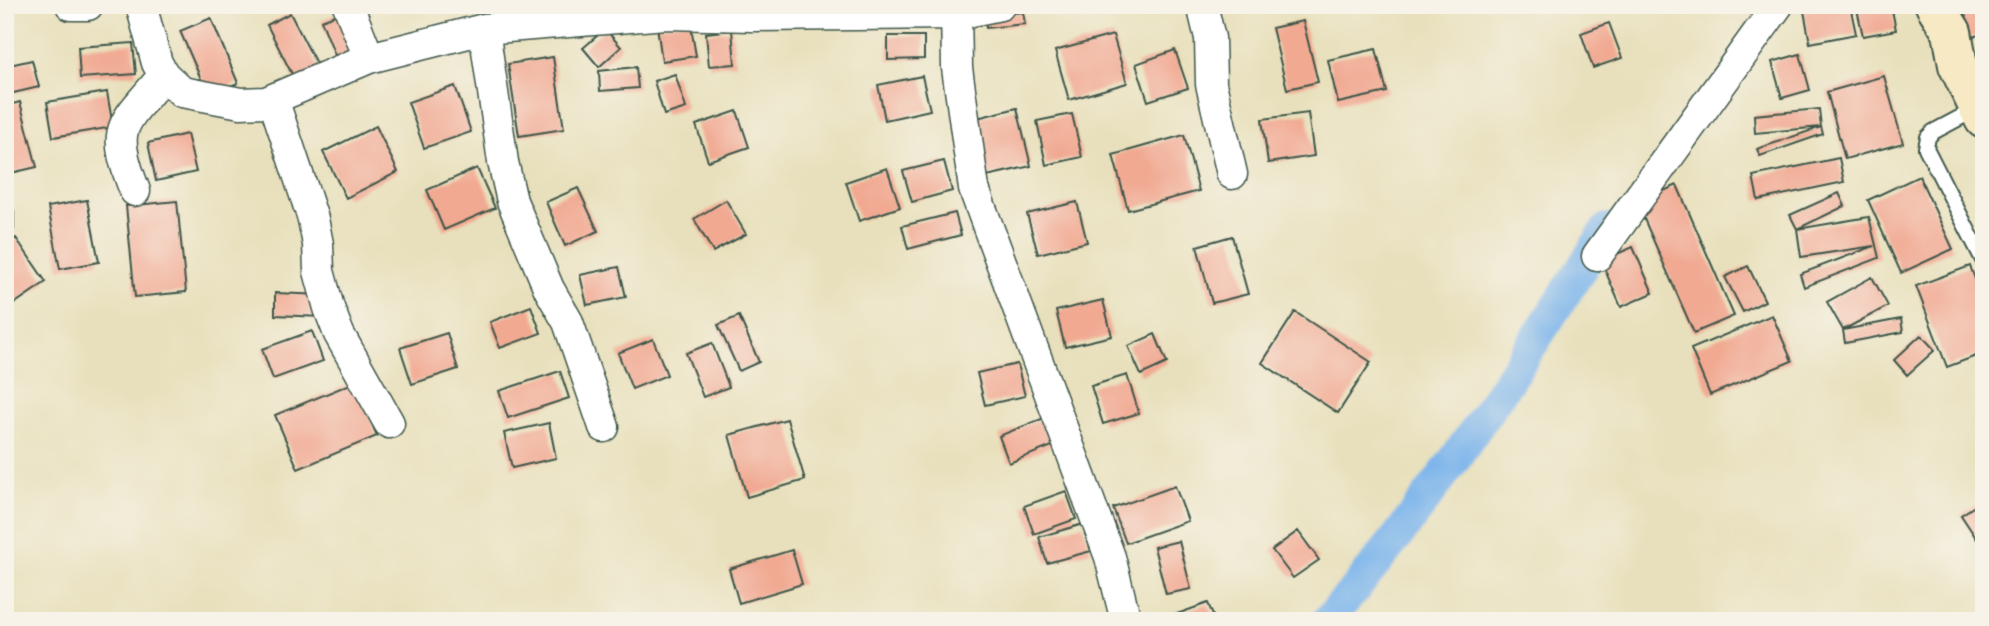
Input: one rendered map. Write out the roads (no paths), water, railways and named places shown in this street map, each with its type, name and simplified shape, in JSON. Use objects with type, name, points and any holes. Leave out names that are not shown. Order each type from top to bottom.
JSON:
[{"type":"main road","points":[[1935,5],[1952,32],[1958,65],[1981,114]]},
{"type":"street","points":[[141,5],[157,63],[164,75],[182,92],[241,103],[274,99],[369,58],[484,29],[666,13],[751,16],[956,10],[1000,5]]},
{"type":"street","points":[[348,5],[369,58]]},
{"type":"street","points":[[1202,5],[1210,38],[1211,84],[1232,174]]},
{"type":"street","points":[[1597,256],[1778,5]]},
{"type":"street","points":[[956,10],[957,68],[974,189],[1110,557],[1126,621]]},
{"type":"street","points":[[484,29],[503,162],[512,201],[549,289],[568,322],[604,427]]},
{"type":"street","points":[[135,191],[120,152],[122,129],[164,75]]},
{"type":"street","points":[[274,99],[313,219],[318,244],[318,271],[338,334],[389,423]]},
{"type":"lane","points":[[1981,114],[1933,132],[1926,148],[1984,262]]},
{"type":"waterway","points":[[1327,621],[1440,480],[1607,229]]}]
